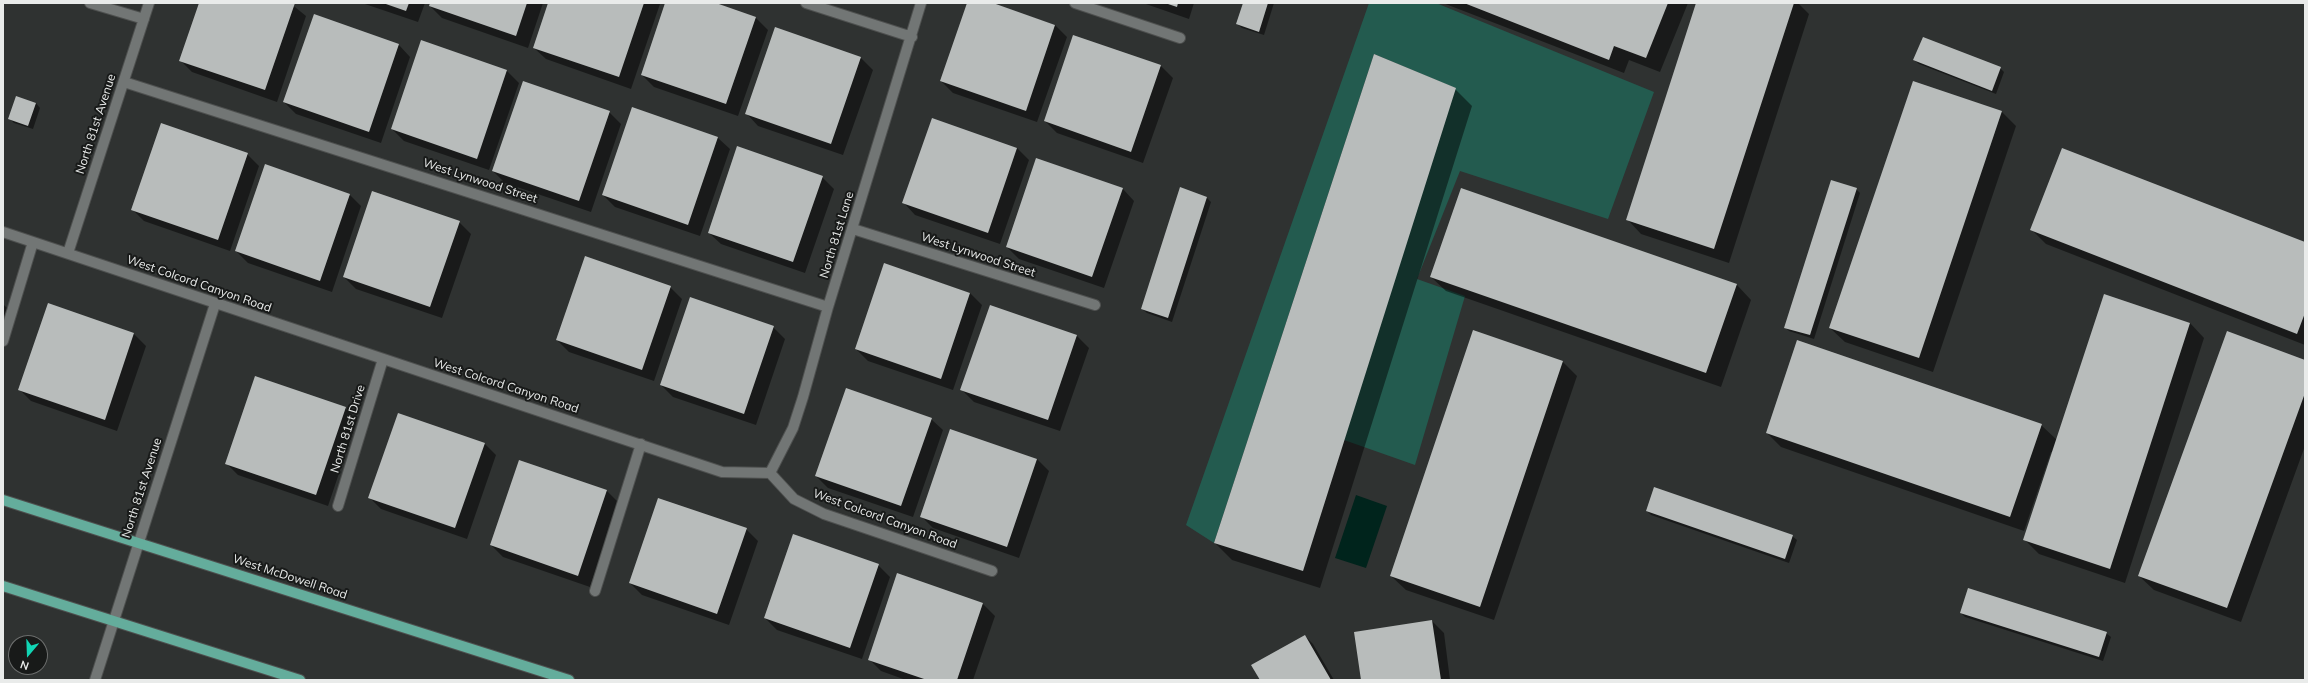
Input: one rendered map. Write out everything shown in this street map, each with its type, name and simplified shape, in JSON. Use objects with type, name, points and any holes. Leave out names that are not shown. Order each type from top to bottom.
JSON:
[{"type":"main road","name":"West McDowell Road","points":[[3,500],[569,680]]},
{"type":"main road","points":[[3,586],[300,680]]},
{"type":"street","points":[[90,3],[144,19]]},
{"type":"street","name":"North 81st Avenue","points":[[68,253],[149,3]]},
{"type":"street","points":[[806,3],[912,37]]},
{"type":"street","name":"North 81st Lane","points":[[770,472],[793,428],[828,307],[922,3]]},
{"type":"street","points":[[1075,3],[1180,38]]},
{"type":"street","name":"West Lynwood Street","points":[[124,82],[828,307]]},
{"type":"street","name":"West Lynwood Street","points":[[853,229],[1095,305]]},
{"type":"street","name":"West Colcord Canyon Road","points":[[3,232],[722,472],[770,472],[794,499],[824,514],[992,571]]},
{"type":"street","points":[[3,341],[33,242]]},
{"type":"street","name":"North 81st Avenue","points":[[95,680],[215,304]]},
{"type":"street","name":"North 81st Drive","points":[[338,506],[384,359]]},
{"type":"street","points":[[595,591],[641,444]]},
{"type":"shaded area","points":[[1369,3],[1436,3],[1654,92],[1608,219],[1460,171],[1417,279],[1465,296],[1415,465],[1344,440],[1455,88],[1374,54],[1214,543],[1186,525]]},
{"type":"shaded area","points":[[1356,495],[1387,506],[1366,568],[1335,558]]},
{"type":"building","points":[[199,3],[295,3],[265,90],[179,61]]},
{"type":"building","points":[[383,3],[409,3],[406,11]]},
{"type":"building","points":[[430,3],[527,3],[516,36],[429,6]]},
{"type":"building","points":[[548,3],[644,3],[619,77],[533,48]]},
{"type":"building","points":[[665,3],[716,3],[756,17],[726,104],[641,75]]},
{"type":"building","points":[[967,3],[993,3],[1055,25],[1026,111],[940,81]]},
{"type":"building","points":[[1165,3],[1178,3],[1177,7]]},
{"type":"building","points":[[1243,3],[1268,3],[1259,32],[1236,24]]},
{"type":"building","points":[[1464,3],[1668,3],[1646,58],[1614,46],[1609,60]]},
{"type":"building","points":[[1696,3],[1794,3],[1714,249],[1626,220]]},
{"type":"building","points":[[314,14],[399,44],[369,132],[283,102]]},
{"type":"building","points":[[775,27],[861,57],[831,144],[745,114]]},
{"type":"building","points":[[1073,35],[1161,65],[1131,152],[1044,121]]},
{"type":"building","points":[[1923,37],[2001,67],[1992,91],[1913,60]]},
{"type":"building","points":[[421,40],[507,70],[477,159],[391,129]]},
{"type":"building","points":[[1374,54],[1456,88],[1303,571],[1214,543]]},
{"type":"building","points":[[523,81],[610,111],[579,201],[492,171]]},
{"type":"building","points":[[1913,81],[2002,111],[1919,358],[1829,328]]},
{"type":"building","points":[[16,96],[36,103],[28,126],[8,119]]},
{"type":"building","points":[[632,107],[718,137],[688,225],[602,195]]},
{"type":"building","points":[[932,118],[1017,148],[988,233],[902,203]]},
{"type":"building","points":[[161,123],[248,153],[218,240],[131,210]]},
{"type":"building","points":[[737,146],[823,176],[793,262],[708,233]]},
{"type":"building","points":[[2062,148],[2305,242],[2305,313],[2297,334],[2030,230]]},
{"type":"building","points":[[1036,158],[1123,188],[1092,277],[1006,247]]},
{"type":"building","points":[[265,164],[350,194],[320,281],[235,251]]},
{"type":"building","points":[[1831,180],[1857,188],[1810,335],[1784,328]]},
{"type":"building","points":[[1180,187],[1207,197],[1168,318],[1141,309]]},
{"type":"building","points":[[1461,188],[1737,284],[1706,373],[1430,277]]},
{"type":"building","points":[[372,191],[460,221],[430,307],[343,277]]},
{"type":"building","points":[[585,256],[671,286],[642,370],[556,340]]},
{"type":"building","points":[[884,263],[970,293],[941,379],[855,349]]},
{"type":"building","points":[[2104,294],[2190,323],[2110,569],[2023,540]]},
{"type":"building","points":[[690,297],[774,326],[744,414],[660,385]]},
{"type":"building","points":[[48,303],[134,333],[105,420],[18,390]]},
{"type":"building","points":[[990,305],[1077,335],[1048,420],[960,390]]},
{"type":"building","points":[[1473,330],[1563,361],[1480,607],[1390,576]]},
{"type":"building","points":[[2227,331],[2305,360],[2305,393],[2227,608],[2138,576]]},
{"type":"building","points":[[1797,340],[2042,424],[2010,517],[1766,433]]},
{"type":"building","points":[[255,376],[346,407],[316,495],[225,464]]},
{"type":"building","points":[[846,388],[932,418],[901,506],[815,476]]},
{"type":"building","points":[[398,413],[485,443],[455,528],[368,498]]},
{"type":"building","points":[[950,429],[1037,459],[1007,547],[920,517]]},
{"type":"building","points":[[519,460],[607,490],[578,576],[490,545]]},
{"type":"building","points":[[1654,487],[1793,535],[1785,559],[1646,511]]},
{"type":"building","points":[[658,498],[747,528],[717,614],[629,583]]},
{"type":"building","points":[[793,534],[879,564],[850,648],[764,618]]},
{"type":"building","points":[[897,573],[983,603],[957,680],[927,680],[868,660]]},
{"type":"building","points":[[1968,588],[2107,632],[2099,657],[1960,613]]},
{"type":"building","points":[[1432,620],[1441,680],[1361,680],[1354,632]]},
{"type":"building","points":[[1305,635],[1331,680],[1260,680],[1251,665]]}]
